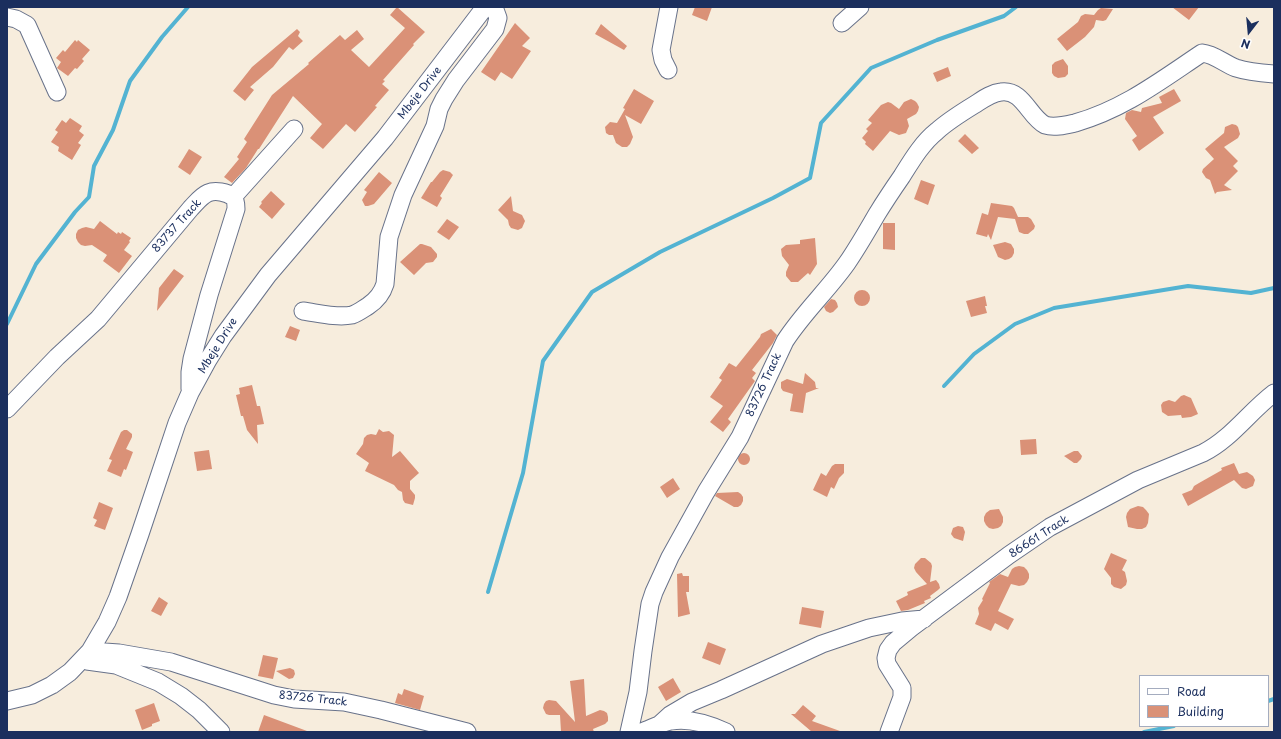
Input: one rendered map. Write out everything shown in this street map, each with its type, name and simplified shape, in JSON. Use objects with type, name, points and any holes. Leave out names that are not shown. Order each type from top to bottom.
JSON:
[{"type":"street","name":"Mbeje Drive","points":[[7,701],[32,695],[52,685],[70,672],[86,656],[107,622],[118,598],[177,423],[190,393],[208,360],[247,302],[282,258],[385,138],[486,7]]},
{"type":"street","points":[[302,311],[343,316],[353,314],[373,302],[382,291],[385,284],[389,237],[403,195],[435,126],[439,109],[444,99],[456,80],[495,29],[498,18],[494,7]]},
{"type":"street","points":[[668,70],[661,50],[669,7]]},
{"type":"street","points":[[842,23],[860,7]]},
{"type":"street","points":[[7,17],[27,24],[57,92]]},
{"type":"street","name":"83726 Track","points":[[629,732],[638,692],[650,604],[670,557],[706,492],[740,437],[784,341],[846,264],[912,160],[926,141],[946,123],[964,111],[994,93],[1002,91],[1014,95],[1027,104],[1036,118],[1042,123],[1049,126],[1054,126],[1068,125],[1089,119],[1121,105],[1150,88],[1202,53],[1208,54],[1249,72],[1274,74]]},
{"type":"street","points":[[190,393],[190,372],[192,359],[209,295],[234,219],[236,203],[233,197],[294,129]]},
{"type":"street","name":"83737 Track","points":[[7,409],[57,357],[98,319],[186,213],[202,197],[209,193],[216,192],[224,193],[233,197]]},
{"type":"street","name":"86661 Track","points":[[889,732],[902,697],[902,688],[887,664],[886,658],[888,650],[893,643],[1010,555],[1050,527],[1138,480],[1203,454],[1213,448],[1223,441],[1274,394]]},
{"type":"street","points":[[659,725],[670,715],[692,702],[822,644],[869,628],[902,621],[924,619]]},
{"type":"street","name":"83726 Track","points":[[86,656],[119,653],[171,662],[274,695],[294,699],[344,702],[467,732]]},
{"type":"street","points":[[86,656],[116,665],[158,682],[181,696],[199,710],[221,732]]},
{"type":"street","points":[[641,732],[659,725],[683,720],[699,722],[726,732]]},
{"type":"building","points":[[397,7],[425,32],[383,80],[385,81],[382,84],[389,90],[375,106],[377,107],[355,132],[346,124],[323,149],[310,138],[322,124],[293,96],[246,168],[232,183],[224,177],[239,159],[237,157],[247,142],[244,139],[272,95],[309,64],[308,63],[340,35],[345,40],[357,30],[364,39],[351,50],[369,67],[405,28],[390,15]]},
{"type":"building","points":[[695,7],[712,7],[707,21],[692,15]]},
{"type":"building","points":[[1172,7],[1199,7],[1189,20]]},
{"type":"building","points":[[1101,8],[1113,9],[1106,20],[1096,20],[1094,27],[1085,37],[1067,51],[1057,39],[1078,22],[1081,16],[1085,14],[1094,15]]},
{"type":"building","points":[[515,23],[530,38],[522,46],[531,51],[512,79],[501,72],[495,81],[481,72]]},
{"type":"building","points":[[601,24],[627,46],[624,50],[595,34]]},
{"type":"building","points":[[297,29],[300,32],[298,36],[303,41],[293,50],[289,47],[273,67],[250,87],[254,90],[245,101],[233,91],[252,67]]},
{"type":"building","points":[[75,40],[77,42],[78,40],[90,50],[82,59],[84,61],[68,76],[57,68],[61,62],[56,58],[63,50],[65,52]]},
{"type":"building","points":[[1063,59],[1068,66],[1068,74],[1065,77],[1058,78],[1052,73],[1052,65]]},
{"type":"building","points":[[948,67],[951,76],[937,82],[933,73]]},
{"type":"building","points":[[634,89],[654,101],[641,124],[625,115],[633,137],[627,147],[622,147],[616,143],[613,135],[606,133],[605,127],[610,122],[617,123],[625,109],[623,108]]},
{"type":"building","points":[[1174,89],[1181,101],[1153,117],[1164,133],[1139,151],[1132,140],[1137,136],[1125,119],[1126,113],[1132,110],[1141,112],[1142,108],[1162,103],[1159,97]]},
{"type":"building","points":[[911,99],[917,103],[919,107],[916,114],[907,119],[909,126],[906,133],[899,135],[890,131],[873,151],[865,144],[866,142],[862,138],[868,131],[866,129],[872,123],[868,120],[881,105],[888,102],[899,109],[904,102]]},
{"type":"building","points":[[70,118],[82,126],[79,131],[84,135],[78,143],[81,145],[72,160],[58,151],[59,147],[51,142],[58,132],[55,130],[62,120],[66,123]]},
{"type":"building","points":[[1232,124],[1238,127],[1240,134],[1238,138],[1224,147],[1238,161],[1233,166],[1238,171],[1224,185],[1232,190],[1217,192],[1215,194],[1210,180],[1206,178],[1202,172],[1203,169],[1214,159],[1205,149],[1224,133],[1225,127]]},
{"type":"building","points":[[965,134],[979,148],[972,154],[958,141]]},
{"type":"building","points":[[189,149],[202,157],[190,175],[178,167]]},
{"type":"building","points":[[443,170],[450,172],[453,175],[440,196],[442,198],[437,207],[421,198],[431,182]]},
{"type":"building","points":[[379,172],[392,183],[374,204],[365,206],[362,200],[367,192],[364,190]]},
{"type":"building","points":[[921,180],[935,185],[928,205],[914,199]]},
{"type":"building","points":[[271,191],[285,204],[272,219],[259,207],[262,203],[261,202]]},
{"type":"building","points":[[511,196],[513,211],[522,215],[525,221],[522,228],[518,230],[511,228],[508,220],[498,210]]},
{"type":"building","points":[[991,203],[1012,206],[1018,217],[1028,217],[1031,219],[1035,226],[1034,229],[1028,234],[1024,234],[1019,232],[1015,219],[998,217],[991,240],[988,234],[987,237],[976,234],[982,213],[988,215]]},
{"type":"building","points":[[447,219],[459,227],[449,240],[437,232]]},
{"type":"building","points":[[100,221],[117,234],[118,232],[121,234],[122,232],[131,238],[124,250],[132,256],[119,273],[103,261],[107,255],[92,245],[81,245],[76,238],[78,230],[86,227],[94,229]]},
{"type":"building","points":[[883,223],[895,223],[895,250],[883,249]]},
{"type":"building","points":[[815,238],[817,264],[810,275],[808,273],[798,282],[791,282],[786,276],[789,265],[782,256],[781,249],[786,245],[800,244],[800,240]]},
{"type":"building","points":[[1005,242],[1011,244],[1014,249],[1014,253],[1012,257],[1005,260],[998,257],[993,245]]},
{"type":"building","points":[[420,244],[431,247],[437,254],[437,257],[433,262],[426,263],[414,275],[400,262]]},
{"type":"building","points":[[174,269],[184,276],[157,311],[159,288]]},
{"type":"building","points":[[862,290],[868,292],[870,298],[868,304],[862,306],[856,304],[854,298],[856,292]]},
{"type":"building","points":[[985,296],[987,313],[971,317],[966,301]]},
{"type":"building","points":[[831,299],[835,300],[838,307],[830,313],[826,311],[824,307]]},
{"type":"building","points":[[290,326],[300,330],[296,341],[285,337]]},
{"type":"building","points":[[771,329],[777,335],[773,343],[752,370],[756,373],[752,378],[755,381],[728,419],[731,422],[723,432],[710,422],[723,406],[710,397],[722,380],[719,378],[729,363],[736,367],[761,334]]},
{"type":"building","points":[[805,373],[815,382],[816,388],[819,388],[806,393],[803,413],[790,411],[793,394],[783,391],[781,388],[781,382],[787,379],[803,384]]},
{"type":"building","points":[[252,385],[257,406],[260,406],[264,424],[257,425],[258,444],[247,430],[243,416],[241,416],[236,395],[240,394],[239,388]]},
{"type":"building","points":[[1184,395],[1191,398],[1198,414],[1191,417],[1182,418],[1181,415],[1168,416],[1162,412],[1161,405],[1163,402],[1169,400],[1175,402]]},
{"type":"building","points":[[379,429],[383,432],[389,431],[394,435],[392,457],[400,451],[419,473],[410,481],[410,489],[415,495],[413,505],[405,503],[402,492],[394,485],[365,471],[369,463],[356,454],[363,444],[364,438],[371,434],[376,435]]},
{"type":"building","points":[[127,430],[132,434],[126,449],[133,452],[126,470],[124,469],[121,477],[107,471],[112,460],[109,459],[121,432]]},
{"type":"building","points":[[1036,439],[1037,454],[1021,455],[1020,440]]},
{"type":"building","points":[[209,450],[212,469],[197,471],[194,452]]},
{"type":"building","points":[[1074,451],[1078,451],[1082,456],[1077,463],[1074,463],[1064,456]]},
{"type":"building","points":[[744,453],[748,455],[750,459],[748,463],[744,465],[740,463],[738,459],[740,455]]},
{"type":"building","points":[[1234,463],[1239,474],[1247,472],[1253,476],[1255,480],[1253,486],[1246,489],[1242,488],[1234,480],[1188,506],[1182,494],[1192,490],[1194,486],[1222,470],[1221,468]]},
{"type":"building","points":[[835,464],[844,464],[844,473],[839,478],[834,489],[831,487],[827,497],[813,490],[821,473],[826,476]]},
{"type":"building","points":[[673,478],[680,489],[667,498],[660,487]]},
{"type":"building","points":[[738,492],[743,497],[743,501],[738,507],[734,507],[715,496],[717,493]]},
{"type":"building","points":[[99,502],[113,508],[105,530],[94,526],[97,520],[93,518]]},
{"type":"building","points":[[1138,506],[1143,507],[1149,514],[1148,523],[1146,527],[1142,529],[1128,527],[1126,517],[1130,509]]},
{"type":"building","points":[[999,509],[1003,517],[1001,526],[993,529],[989,528],[984,521],[986,513],[990,510]]},
{"type":"building","points":[[958,526],[963,527],[965,532],[963,541],[954,538],[951,534],[953,528]]},
{"type":"building","points":[[1111,553],[1127,560],[1122,570],[1125,572],[1127,581],[1126,585],[1121,589],[1114,587],[1111,584],[1111,578],[1104,569]]},
{"type":"building","points":[[921,558],[925,558],[931,563],[930,582],[936,580],[940,588],[930,596],[931,598],[924,601],[925,603],[908,610],[901,611],[896,601],[908,595],[907,592],[927,584],[914,568],[915,564]]},
{"type":"building","points":[[1019,566],[1024,567],[1027,570],[1029,578],[1024,585],[1019,586],[1011,584],[998,611],[1014,619],[1008,630],[995,623],[991,631],[975,624],[979,614],[978,608],[983,600],[982,599],[990,583],[989,582],[1000,574],[1008,577],[1012,569]]},
{"type":"building","points":[[682,573],[683,576],[689,576],[689,592],[686,592],[690,614],[678,617],[677,574]]},
{"type":"building","points":[[159,597],[168,603],[161,616],[151,611]]},
{"type":"building","points":[[802,607],[824,611],[821,628],[799,624]]},
{"type":"building","points":[[708,642],[726,649],[720,665],[702,658]]},
{"type":"building","points":[[263,655],[278,658],[273,679],[258,676]]},
{"type":"building","points":[[290,668],[294,670],[295,674],[293,678],[289,679],[276,671]]},
{"type":"building","points":[[673,678],[681,692],[666,701],[658,687]]},
{"type":"building","points":[[584,679],[586,716],[600,710],[607,713],[608,721],[605,724],[593,729],[594,732],[561,732],[560,715],[546,714],[543,708],[544,704],[549,700],[556,701],[575,722],[570,681]]},
{"type":"building","points":[[404,689],[424,696],[420,710],[395,703],[398,693],[402,695]]},
{"type":"building","points":[[154,703],[160,721],[142,730],[135,710]]},
{"type":"building","points":[[803,705],[816,716],[812,721],[840,732],[812,732],[791,714],[795,714]]},
{"type":"building","points":[[264,715],[307,731],[307,732],[258,732]]},
{"type":"waterway","points":[[7,324],[36,264],[75,212],[89,197],[94,166],[113,130],[130,81],[162,37],[188,7]]},
{"type":"waterway","points":[[488,592],[523,473],[543,361],[592,292],[660,252],[773,198],[810,178],[821,123],[871,68],[937,40],[1004,16],[1016,7]]},
{"type":"waterway","points":[[944,386],[974,354],[1015,324],[1054,308],[1188,286],[1251,293],[1274,288]]},
{"type":"waterway","points":[[1269,701],[1274,699]]},
{"type":"waterway","points":[[1144,732],[1169,727]]}]
